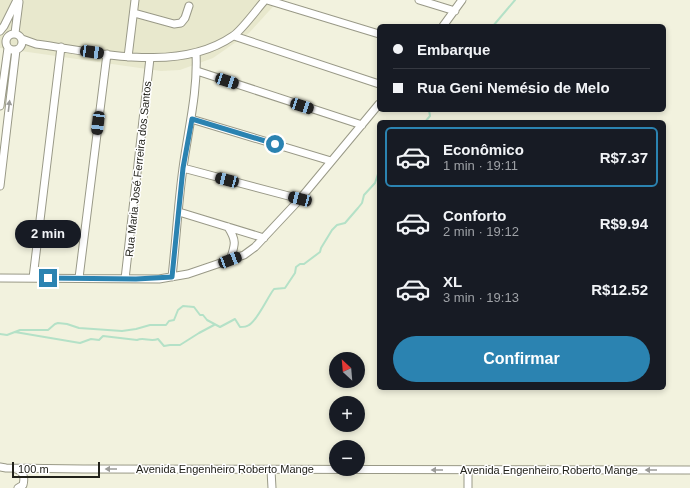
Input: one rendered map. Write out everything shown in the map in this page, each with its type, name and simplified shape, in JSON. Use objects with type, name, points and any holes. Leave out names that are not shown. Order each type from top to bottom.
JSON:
[{"type":"street","points":[[0,30],[4,26],[18,0]]},
{"type":"street","points":[[0,106],[5,46],[18,0]]},
{"type":"street","points":[[128,57],[135,0]]},
{"type":"street","points":[[7,35],[18,34],[22,39],[36,44],[128,57],[150,58],[196,53],[211,49],[234,36],[266,0],[377,33]]},
{"type":"street","points":[[419,0],[455,11]]},
{"type":"street","points":[[445,24],[462,0]]},
{"type":"street","points":[[134,13],[174,24],[181,23],[186,18],[189,6]]},
{"type":"street","points":[[234,36],[377,83]]},
{"type":"street","points":[[0,186],[18,49],[22,39]]},
{"type":"street","points":[[5,46],[12,50],[36,44]]},
{"type":"street","points":[[33,278],[61,47]]},
{"type":"street","points":[[172,277],[183,168],[192,119],[197,71],[196,53]]},
{"type":"street","points":[[80,278],[107,54]]},
{"type":"street","name":"Rua Maria José Ferreira dos Santos","points":[[125,279],[150,58]]},
{"type":"street","points":[[197,71],[362,125]]},
{"type":"street","points":[[0,278],[159,279],[188,274],[250,252],[300,199],[377,106]]},
{"type":"street","points":[[192,119],[331,161]]},
{"type":"street","points":[[183,168],[300,199]]},
{"type":"street","points":[[179,212],[264,238]]},
{"type":"street","points":[[228,227],[234,236],[235,241],[230,260]]},
{"type":"street","name":"Avenida Engenheiro Roberto Mange","points":[[0,467],[271,470],[690,470]]},
{"type":"street","points":[[16,468],[23,472],[24,477],[23,485],[18,488]]},
{"type":"street","points":[[271,470],[272,488]]},
{"type":"street","points":[[468,470],[468,488]]},
{"type":"shaded area","points":[[0,0],[279,0],[249,33],[213,58],[180,70],[161,71],[0,48]]},
{"type":"waterway","points":[[495,24],[515,0]]},
{"type":"waterway","points":[[427,120],[430,116],[429,112]]},
{"type":"waterway","points":[[0,334],[7,335],[20,330],[48,330],[58,323],[79,328],[122,331],[150,325],[166,325],[169,321],[174,320],[178,310],[183,306],[194,307],[200,315],[203,315],[207,320],[220,327],[235,319],[240,327],[247,326],[255,319],[274,289],[285,288],[295,273],[296,267],[300,264],[304,264],[320,252],[332,230],[337,225],[345,223],[362,203],[364,195],[375,183],[377,177]]},
{"type":"waterway","points":[[15,332],[80,343],[91,339],[99,340],[103,336],[137,340],[158,339],[164,346],[180,345],[214,325]]},
{"type":"route","points":[[48,278],[159,279],[172,277],[183,168],[192,119],[275,144]]}]
